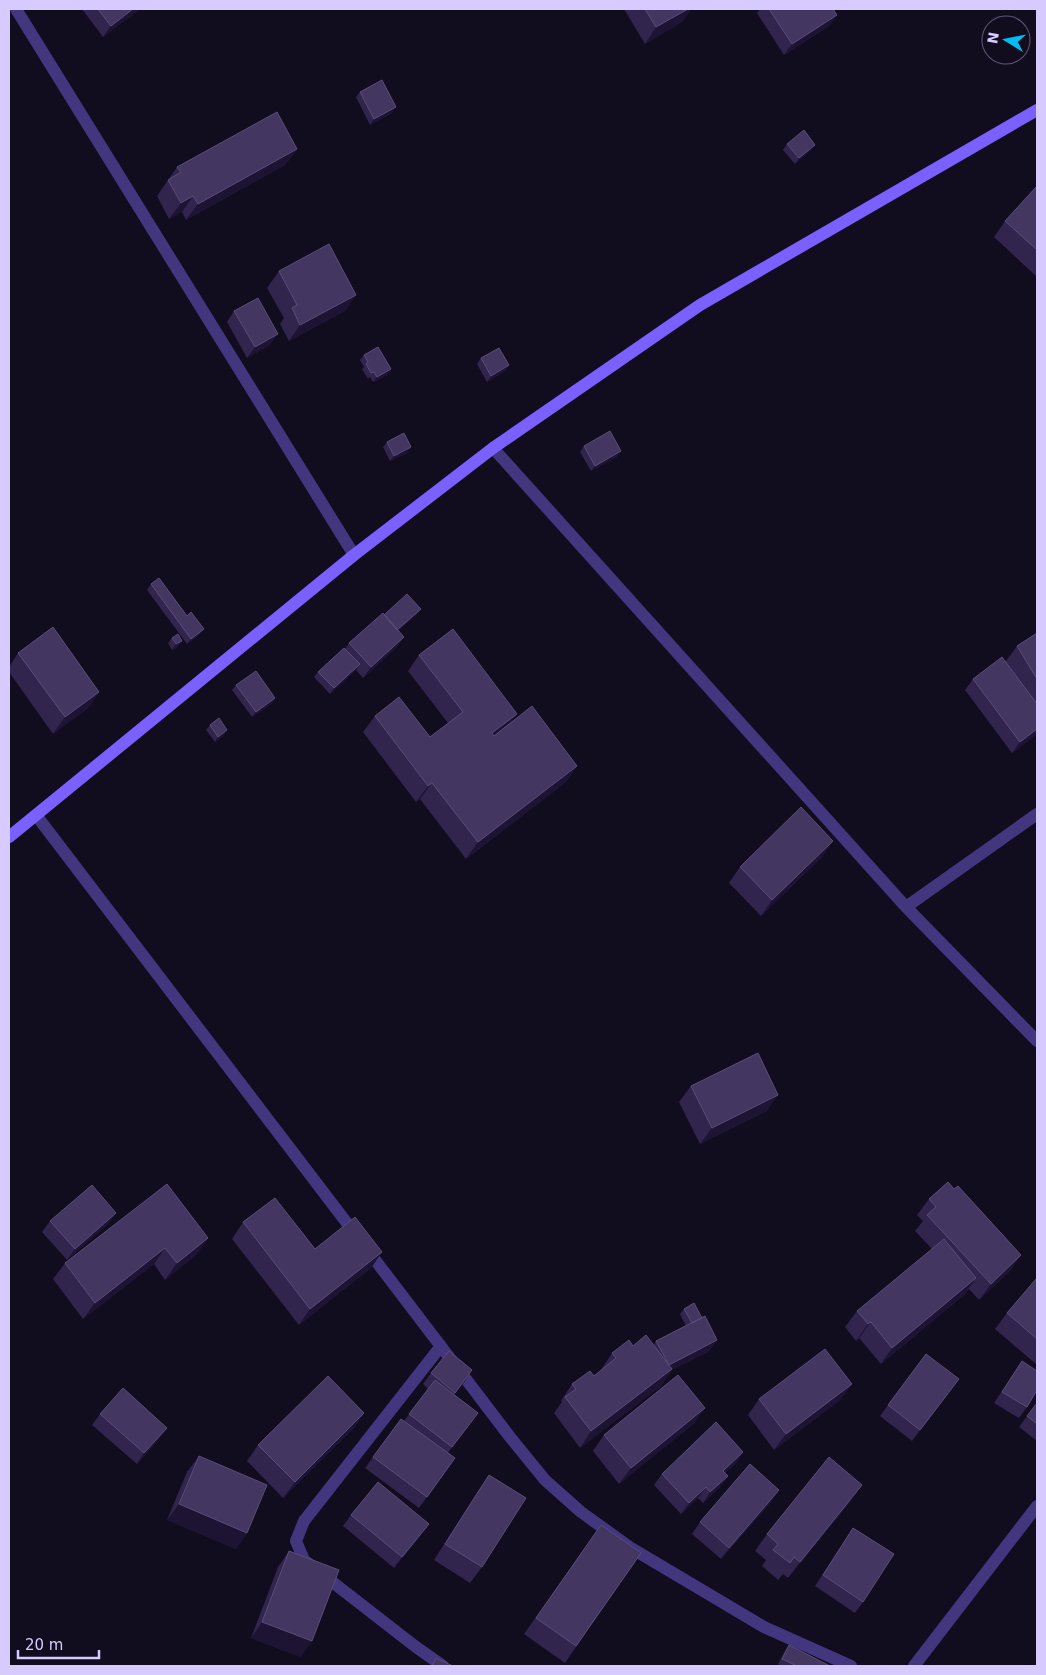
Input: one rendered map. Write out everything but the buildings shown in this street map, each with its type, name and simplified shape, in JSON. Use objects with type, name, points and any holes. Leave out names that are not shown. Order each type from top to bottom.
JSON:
[{"type":"street","points":[[16,9],[354,555]]},
{"type":"street","points":[[9,837],[354,555],[493,448],[700,305],[1037,110]]},
{"type":"street","points":[[493,448],[906,907],[1037,1041]]},
{"type":"street","points":[[906,907],[1037,814]]},
{"type":"street","points":[[36,815],[510,1438],[545,1480],[581,1512],[631,1548],[764,1627],[851,1666]]},
{"type":"street","points":[[441,1346],[304,1521],[296,1541],[304,1560],[443,1666]]},
{"type":"street","points":[[914,1666],[1037,1506]]}]
